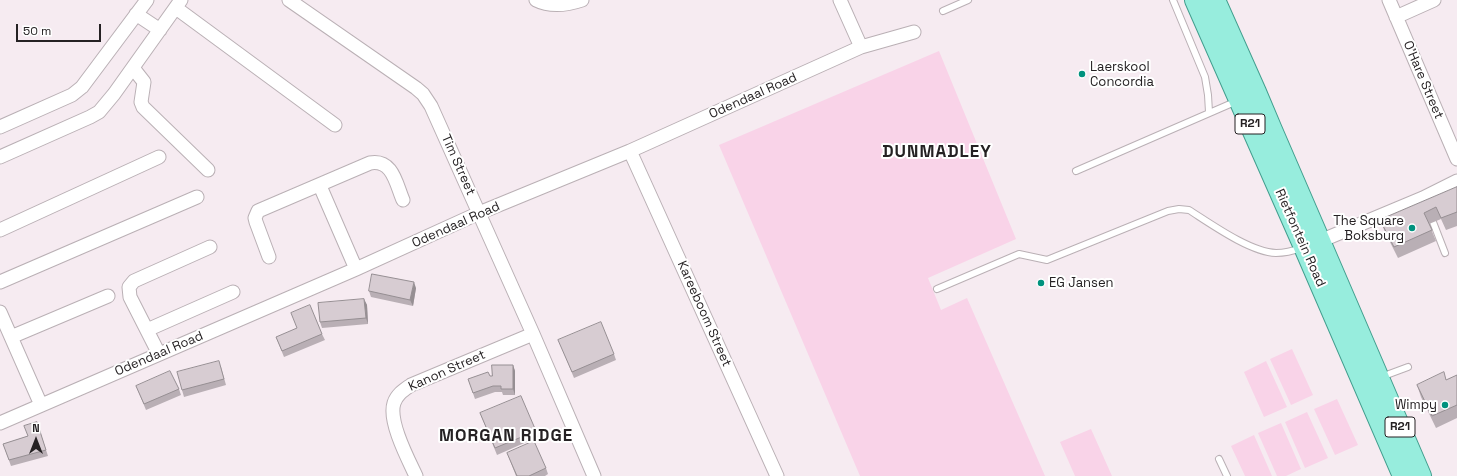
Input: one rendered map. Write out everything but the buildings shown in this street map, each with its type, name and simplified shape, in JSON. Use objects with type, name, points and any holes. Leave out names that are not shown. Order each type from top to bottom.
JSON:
[{"type":"main road","name":"Rietfontein Road","points":[[1195,0],[1239,100],[1312,244],[1371,382],[1403,476]]},
{"type":"main road","name":"Rietfontein Road","points":[[1215,0],[1272,130],[1312,244]]},
{"type":"main road","points":[[1239,100],[1256,92]]},
{"type":"main road","name":"Rietfontein Road","points":[[1371,382],[1421,476]]},
{"type":"street","points":[[0,127],[72,95],[82,87],[147,0]]},
{"type":"street","name":"Tim Street","points":[[289,0],[416,88],[423,94],[432,106],[594,476]]},
{"type":"street","points":[[536,0],[544,4],[565,4],[582,0]]},
{"type":"street","points":[[840,0],[861,47]]},
{"type":"street","name":"O'Hare Street","points":[[1389,0],[1457,159]]},
{"type":"street","points":[[1396,17],[1434,0]]},
{"type":"street","points":[[0,157],[99,112],[114,94],[178,4],[335,125]]},
{"type":"street","points":[[136,14],[160,30]]},
{"type":"street","name":"Odendaal Road","points":[[0,423],[356,269],[479,213],[630,151],[861,47],[914,32]]},
{"type":"street","points":[[133,68],[144,82],[141,102],[143,107],[208,170]]},
{"type":"street","name":"Kareeboom Street","points":[[630,151],[777,476]]},
{"type":"street","points":[[0,230],[159,157]]},
{"type":"street","points":[[270,257],[256,222],[255,218],[258,211],[320,186],[370,163],[376,162],[387,166],[403,200]]},
{"type":"street","points":[[1312,244],[1424,202],[1457,181]]},
{"type":"street","points":[[320,186],[356,269]]},
{"type":"street","points":[[0,282],[197,197]]},
{"type":"street","points":[[159,354],[130,297],[129,288],[134,281],[210,247]]},
{"type":"street","points":[[147,330],[233,292]]},
{"type":"street","points":[[11,337],[108,296]]},
{"type":"street","points":[[0,312],[40,405]]},
{"type":"street","name":"Kanon Street","points":[[416,476],[402,444],[393,413],[394,403],[399,394],[411,385],[533,334]]},
{"type":"lane","points":[[943,11],[968,0]]},
{"type":"lane","points":[[1173,0],[1205,77],[1209,112]]},
{"type":"lane","points":[[1076,171],[1239,100]]},
{"type":"lane","points":[[937,289],[1019,254],[1047,260],[1168,211],[1179,209],[1189,210],[1248,244],[1263,250],[1275,253],[1286,252],[1312,244]]},
{"type":"lane","points":[[1432,222],[1445,253]]},
{"type":"lane","points":[[1371,382],[1408,367]]},
{"type":"lane","points":[[1219,460],[1227,476]]},
{"type":"shaded area","points":[[939,51],[1016,239],[928,278],[941,310],[967,298],[1045,476],[860,476],[719,145]]},
{"type":"shaded area","points":[[1292,349],[1313,395],[1291,405],[1270,359]]},
{"type":"shaded area","points":[[1266,361],[1287,407],[1264,417],[1244,372]]},
{"type":"shaded area","points":[[1337,399],[1358,445],[1335,455],[1314,409]]},
{"type":"shaded area","points":[[1307,412],[1328,458],[1305,468],[1285,422]]},
{"type":"shaded area","points":[[1281,423],[1301,469],[1286,476],[1277,476],[1258,433]]},
{"type":"shaded area","points":[[1091,429],[1112,476],[1075,476],[1060,442]]},
{"type":"shaded area","points":[[1254,435],[1272,476],[1245,476],[1231,446]]},
{"type":"place","name":"Laerskool Concordia","points":[[1082,74]]},
{"type":"place","name":"The Square Boksburg","points":[[1412,228]]},
{"type":"place","name":"EG Jansen","points":[[1041,283]]},
{"type":"place","name":"Wimpy","points":[[1445,405]]},
{"type":"district","name":"DUNMADLEY","points":[[937,152]]},
{"type":"district","name":"MORGAN RIDGE","points":[[506,436]]}]
